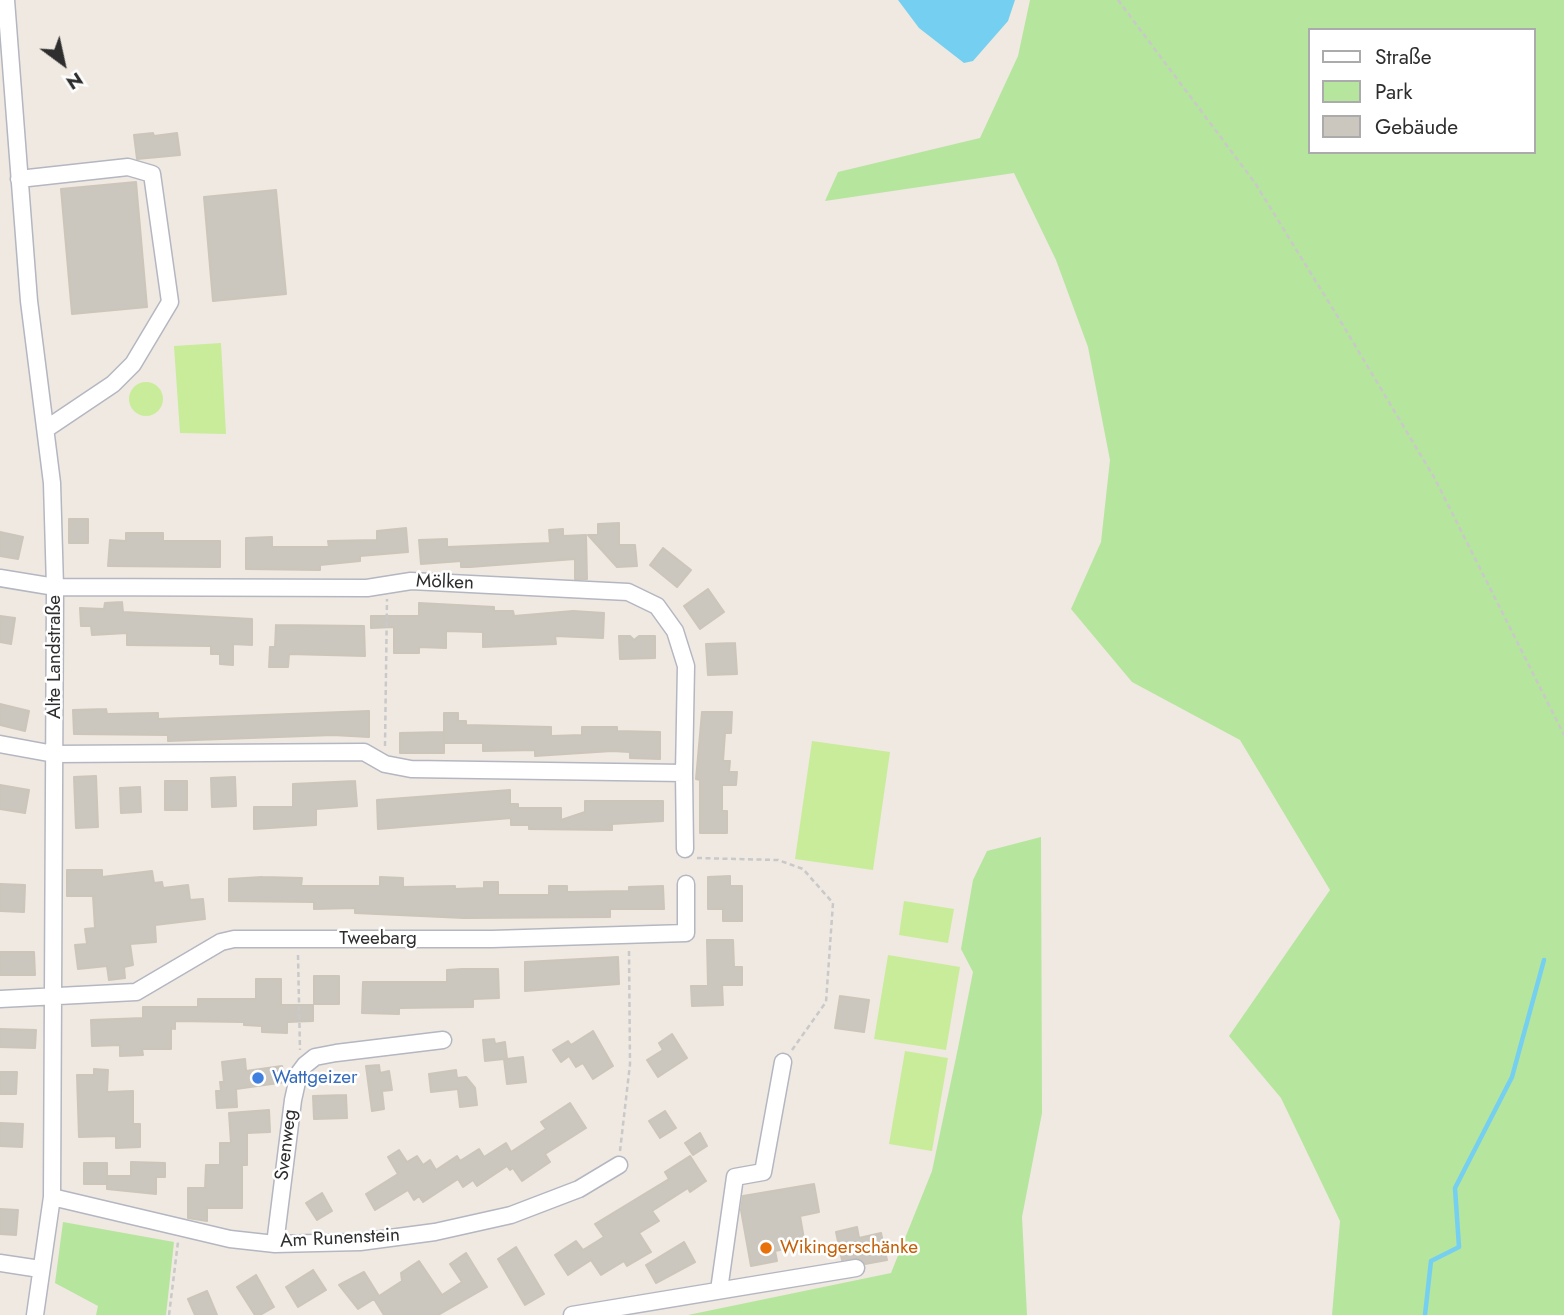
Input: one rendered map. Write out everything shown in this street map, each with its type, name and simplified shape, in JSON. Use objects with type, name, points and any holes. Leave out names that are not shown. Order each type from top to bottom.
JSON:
[{"type":"street","name":"Alte Landstraße","points":[[6,0],[29,300],[47,429],[55,587],[52,1198],[35,1315]]},
{"type":"street","points":[[19,179],[128,167],[152,174],[170,302],[133,363],[113,384],[47,429]]},
{"type":"street","name":"Mölken","points":[[0,578],[55,587],[367,589],[411,582],[628,592],[657,606],[675,631],[686,666],[686,853]]},
{"type":"street","points":[[0,744],[54,754],[364,752],[385,764],[411,769],[684,773]]},
{"type":"street","name":"Tweebarg","points":[[0,999],[136,992],[221,942],[686,933],[686,884]]},
{"type":"street","points":[[305,1065],[315,1058],[336,1053],[443,1040]]},
{"type":"street","points":[[719,1290],[735,1177],[763,1172],[783,1062]]},
{"type":"street","name":"Svenweg","points":[[275,1244],[293,1100],[299,1073],[305,1065]]},
{"type":"street","name":"Am Runenstein","points":[[52,1198],[180,1230],[275,1244],[360,1242],[435,1232],[511,1215],[579,1189],[619,1165]]},
{"type":"street","points":[[0,1263],[40,1269]]},
{"type":"street","points":[[572,1315],[856,1268]]},
{"type":"path","points":[[1118,0],[1255,183],[1341,322],[1435,479],[1564,735]]},
{"type":"path","points":[[385,764],[387,584]]},
{"type":"path","points":[[686,853],[778,860],[803,869],[833,903],[826,1002],[783,1062]]},
{"type":"path","points":[[619,1165],[630,1065],[629,936]]},
{"type":"path","points":[[298,939],[300,1059],[305,1065]]},
{"type":"path","points":[[169,1315],[180,1230]]},
{"type":"green space","points":[[1030,0],[1564,0],[1564,1315],[1332,1315],[1340,1221],[1281,1098],[1229,1036],[1330,890],[1240,740],[1132,682],[1071,609],[1101,542],[1110,460],[1088,347],[1056,260],[1014,173],[825,201],[838,172],[980,138],[1018,56]]},
{"type":"green space","points":[[221,343],[226,434],[180,433],[174,346]]},
{"type":"green space","points":[[146,382],[158,387],[163,399],[158,411],[146,416],[134,411],[129,399],[134,387]]},
{"type":"green space","points":[[812,741],[890,752],[873,870],[795,859]]},
{"type":"green space","points":[[1041,837],[1042,1113],[1022,1217],[1027,1315],[688,1315],[891,1273],[932,1171],[958,1048],[973,972],[961,949],[973,880],[987,851]]},
{"type":"green space","points":[[904,901],[954,909],[948,943],[899,935]]},
{"type":"green space","points":[[888,955],[960,967],[946,1050],[874,1039]]},
{"type":"green space","points":[[905,1051],[948,1058],[932,1151],[889,1144]]},
{"type":"green space","points":[[63,1222],[174,1242],[166,1315],[96,1315],[98,1306],[55,1283]]},
{"type":"water","points":[[898,0],[1015,0],[1008,21],[973,61],[964,63],[919,28]]},
{"type":"building","points":[[153,133],[154,136],[177,133],[180,155],[137,159],[134,135]]},
{"type":"building","points":[[136,182],[147,307],[72,314],[61,189]]},
{"type":"building","points":[[276,190],[286,294],[213,301],[204,197]]},
{"type":"building","points":[[69,519],[88,519],[88,543],[69,543]]},
{"type":"building","points":[[619,523],[619,545],[635,545],[637,566],[617,567],[588,535],[598,535],[598,524]]},
{"type":"building","points":[[406,528],[408,552],[360,556],[360,561],[320,565],[320,570],[246,569],[246,538],[272,537],[272,547],[329,547],[328,541],[377,540],[377,531]]},
{"type":"building","points":[[563,529],[563,536],[586,535],[587,579],[575,579],[575,559],[470,567],[461,567],[461,561],[421,564],[419,540],[447,539],[447,547],[550,543],[549,530]]},
{"type":"building","points":[[0,532],[23,537],[18,559],[0,556]]},
{"type":"building","points":[[126,533],[163,533],[163,541],[220,541],[220,567],[108,566],[110,540],[126,541]]},
{"type":"building","points":[[663,548],[691,570],[677,587],[650,565]]},
{"type":"building","points":[[708,589],[724,612],[700,629],[684,606]]},
{"type":"building","points":[[122,602],[123,612],[252,619],[252,645],[233,644],[233,665],[220,664],[220,654],[211,654],[211,646],[127,645],[127,633],[92,635],[91,626],[81,626],[80,608],[104,609],[105,603]]},
{"type":"building","points":[[419,603],[494,607],[494,611],[513,611],[514,616],[573,611],[604,613],[603,638],[555,636],[556,644],[483,647],[483,632],[446,631],[446,648],[419,647],[419,653],[394,653],[394,627],[371,628],[371,616],[419,616]]},
{"type":"building","points":[[0,616],[15,618],[11,644],[0,642]]},
{"type":"building","points":[[276,625],[364,626],[365,656],[289,654],[288,667],[269,667],[270,647],[275,647]]},
{"type":"building","points":[[619,636],[630,636],[634,640],[639,636],[655,636],[655,658],[620,659]]},
{"type":"building","points":[[735,643],[737,674],[708,675],[706,644]]},
{"type":"building","points":[[0,704],[29,711],[25,731],[0,725]]},
{"type":"building","points":[[106,709],[107,714],[158,713],[158,719],[369,711],[369,737],[333,735],[168,741],[168,735],[74,734],[73,710]]},
{"type":"building","points":[[702,712],[732,712],[731,733],[725,733],[723,761],[730,761],[729,772],[737,772],[736,785],[722,785],[722,811],[727,811],[727,833],[700,833],[700,780],[696,779]]},
{"type":"building","points":[[444,713],[458,713],[458,721],[466,721],[466,725],[551,727],[551,736],[582,735],[582,727],[617,727],[617,731],[660,732],[660,759],[630,758],[630,752],[612,751],[535,756],[535,750],[483,751],[483,743],[444,743]]},
{"type":"building","points":[[444,732],[444,753],[400,753],[400,733]]},
{"type":"building","points":[[96,776],[98,827],[76,828],[74,777]]},
{"type":"building","points":[[235,777],[236,806],[212,807],[211,778]]},
{"type":"building","points":[[165,781],[187,781],[187,810],[165,810]]},
{"type":"building","points":[[355,781],[357,806],[316,809],[316,825],[254,829],[254,807],[293,807],[293,784]]},
{"type":"building","points":[[0,785],[29,790],[25,813],[0,809]]},
{"type":"building","points":[[140,787],[141,812],[121,813],[120,788]]},
{"type":"building","points":[[510,790],[510,804],[518,804],[518,808],[561,808],[561,820],[585,812],[585,801],[663,801],[663,821],[612,824],[612,830],[529,829],[529,825],[511,825],[511,818],[378,829],[377,800]]},
{"type":"building","points":[[67,870],[102,870],[102,877],[152,871],[154,883],[162,882],[163,888],[188,885],[190,900],[203,899],[205,919],[155,925],[156,942],[130,944],[133,965],[124,967],[125,978],[109,980],[107,966],[78,969],[75,945],[87,944],[85,929],[95,928],[93,896],[67,896]]},
{"type":"building","points":[[730,876],[730,886],[742,886],[742,921],[723,921],[723,909],[708,909],[708,877]]},
{"type":"building","points":[[380,877],[403,878],[403,887],[484,888],[484,882],[498,882],[498,895],[549,895],[549,886],[567,886],[567,892],[629,891],[629,887],[663,886],[664,909],[610,909],[610,917],[464,918],[355,913],[355,908],[314,909],[314,902],[229,901],[229,879],[302,878],[301,886],[380,886]]},
{"type":"building","points":[[0,884],[25,885],[24,912],[0,911]]},
{"type":"building","points":[[707,940],[733,940],[734,967],[742,967],[742,985],[722,985],[723,1005],[692,1006],[691,986],[708,986]]},
{"type":"building","points":[[0,952],[34,952],[35,975],[0,975]]},
{"type":"building","points":[[618,957],[619,984],[525,991],[525,962]]},
{"type":"building","points":[[498,969],[499,998],[473,999],[473,1007],[399,1008],[399,1014],[362,1013],[363,982],[447,982],[447,970]]},
{"type":"building","points":[[314,976],[339,976],[339,1004],[314,1004]]},
{"type":"building","points":[[256,979],[281,979],[281,1005],[313,1005],[313,1021],[287,1022],[287,1033],[262,1032],[262,1026],[244,1025],[244,1022],[175,1021],[175,1029],[171,1028],[171,1049],[142,1049],[143,1055],[120,1056],[120,1045],[92,1046],[91,1020],[143,1018],[143,1007],[198,1007],[198,999],[256,999]]},
{"type":"building","points":[[840,996],[869,1000],[864,1032],[835,1028]]},
{"type":"building","points":[[0,1029],[36,1030],[35,1048],[0,1047]]},
{"type":"building","points":[[593,1031],[613,1066],[593,1079],[583,1063],[576,1067],[569,1056],[561,1062],[553,1050],[568,1041],[571,1045]]},
{"type":"building","points":[[672,1034],[687,1058],[658,1077],[647,1060],[663,1050],[659,1043]]},
{"type":"building","points":[[494,1039],[495,1044],[505,1042],[507,1059],[523,1057],[526,1082],[507,1084],[504,1059],[485,1061],[483,1040]]},
{"type":"building","points":[[245,1059],[246,1071],[282,1066],[286,1082],[236,1089],[237,1107],[217,1108],[216,1091],[221,1091],[220,1082],[224,1082],[222,1062]]},
{"type":"building","points":[[379,1065],[380,1073],[389,1071],[392,1090],[382,1091],[384,1109],[372,1111],[366,1066]]},
{"type":"building","points":[[94,1069],[108,1070],[107,1092],[133,1091],[133,1124],[140,1124],[140,1147],[116,1148],[116,1136],[79,1137],[77,1075],[94,1075]]},
{"type":"building","points":[[456,1070],[457,1078],[466,1077],[475,1088],[477,1105],[460,1107],[458,1089],[431,1092],[429,1074]]},
{"type":"building","points":[[0,1072],[17,1072],[16,1094],[0,1094]]},
{"type":"building","points":[[346,1095],[347,1118],[314,1119],[313,1096]]},
{"type":"building","points":[[570,1103],[586,1128],[545,1154],[550,1162],[522,1181],[513,1168],[510,1170],[507,1166],[477,1186],[473,1180],[463,1187],[458,1179],[423,1202],[419,1196],[414,1200],[408,1190],[375,1210],[366,1194],[398,1174],[388,1157],[399,1150],[407,1162],[417,1156],[423,1165],[430,1160],[436,1170],[457,1156],[460,1161],[479,1149],[484,1157],[506,1143],[511,1152],[546,1129],[541,1122]]},
{"type":"building","points":[[269,1110],[270,1132],[247,1133],[247,1165],[242,1165],[242,1208],[207,1208],[207,1221],[188,1218],[188,1188],[205,1188],[206,1165],[220,1165],[220,1143],[231,1143],[229,1113]]},
{"type":"building","points":[[665,1111],[676,1128],[660,1138],[649,1121]]},
{"type":"building","points":[[0,1123],[23,1124],[22,1147],[0,1146]]},
{"type":"building","points":[[700,1133],[707,1146],[693,1155],[685,1143]]},
{"type":"building","points":[[690,1156],[706,1181],[690,1192],[688,1188],[652,1211],[659,1221],[639,1233],[651,1252],[627,1266],[624,1261],[601,1275],[591,1260],[568,1275],[555,1255],[576,1241],[583,1250],[604,1237],[595,1224],[669,1179],[665,1172]]},
{"type":"building","points":[[131,1162],[165,1163],[165,1177],[156,1177],[156,1194],[107,1189],[107,1176],[131,1176]]},
{"type":"building","points":[[84,1163],[107,1163],[107,1184],[84,1184]]},
{"type":"building","points":[[814,1184],[819,1212],[800,1216],[805,1245],[775,1251],[777,1261],[751,1266],[741,1210],[743,1196]]},
{"type":"building","points":[[322,1193],[332,1211],[317,1220],[306,1203]]},
{"type":"building","points":[[0,1209],[18,1210],[16,1235],[0,1234]]},
{"type":"building","points":[[857,1227],[859,1238],[881,1233],[887,1260],[865,1264],[859,1258],[842,1260],[836,1232]]},
{"type":"building","points":[[684,1242],[695,1262],[656,1283],[646,1265]]},
{"type":"building","points":[[516,1247],[544,1294],[525,1305],[498,1259]]},
{"type":"building","points":[[466,1253],[487,1287],[438,1315],[384,1315],[374,1299],[358,1309],[339,1285],[364,1272],[379,1296],[402,1281],[401,1273],[419,1261],[442,1295],[462,1282],[450,1264]]},
{"type":"building","points":[[313,1270],[326,1290],[298,1307],[286,1287]]},
{"type":"building","points":[[256,1275],[274,1307],[260,1315],[255,1315],[237,1287]]},
{"type":"building","points":[[207,1291],[217,1315],[195,1315],[188,1299]]},
{"type":"waterway","points":[[1425,1315],[1431,1261],[1459,1247],[1455,1188],[1512,1077],[1544,960]]},
{"type":"place","name":"Wattgeizer","points":[[258,1078]]},
{"type":"place","name":"Wikingerschänke","points":[[766,1248]]}]
